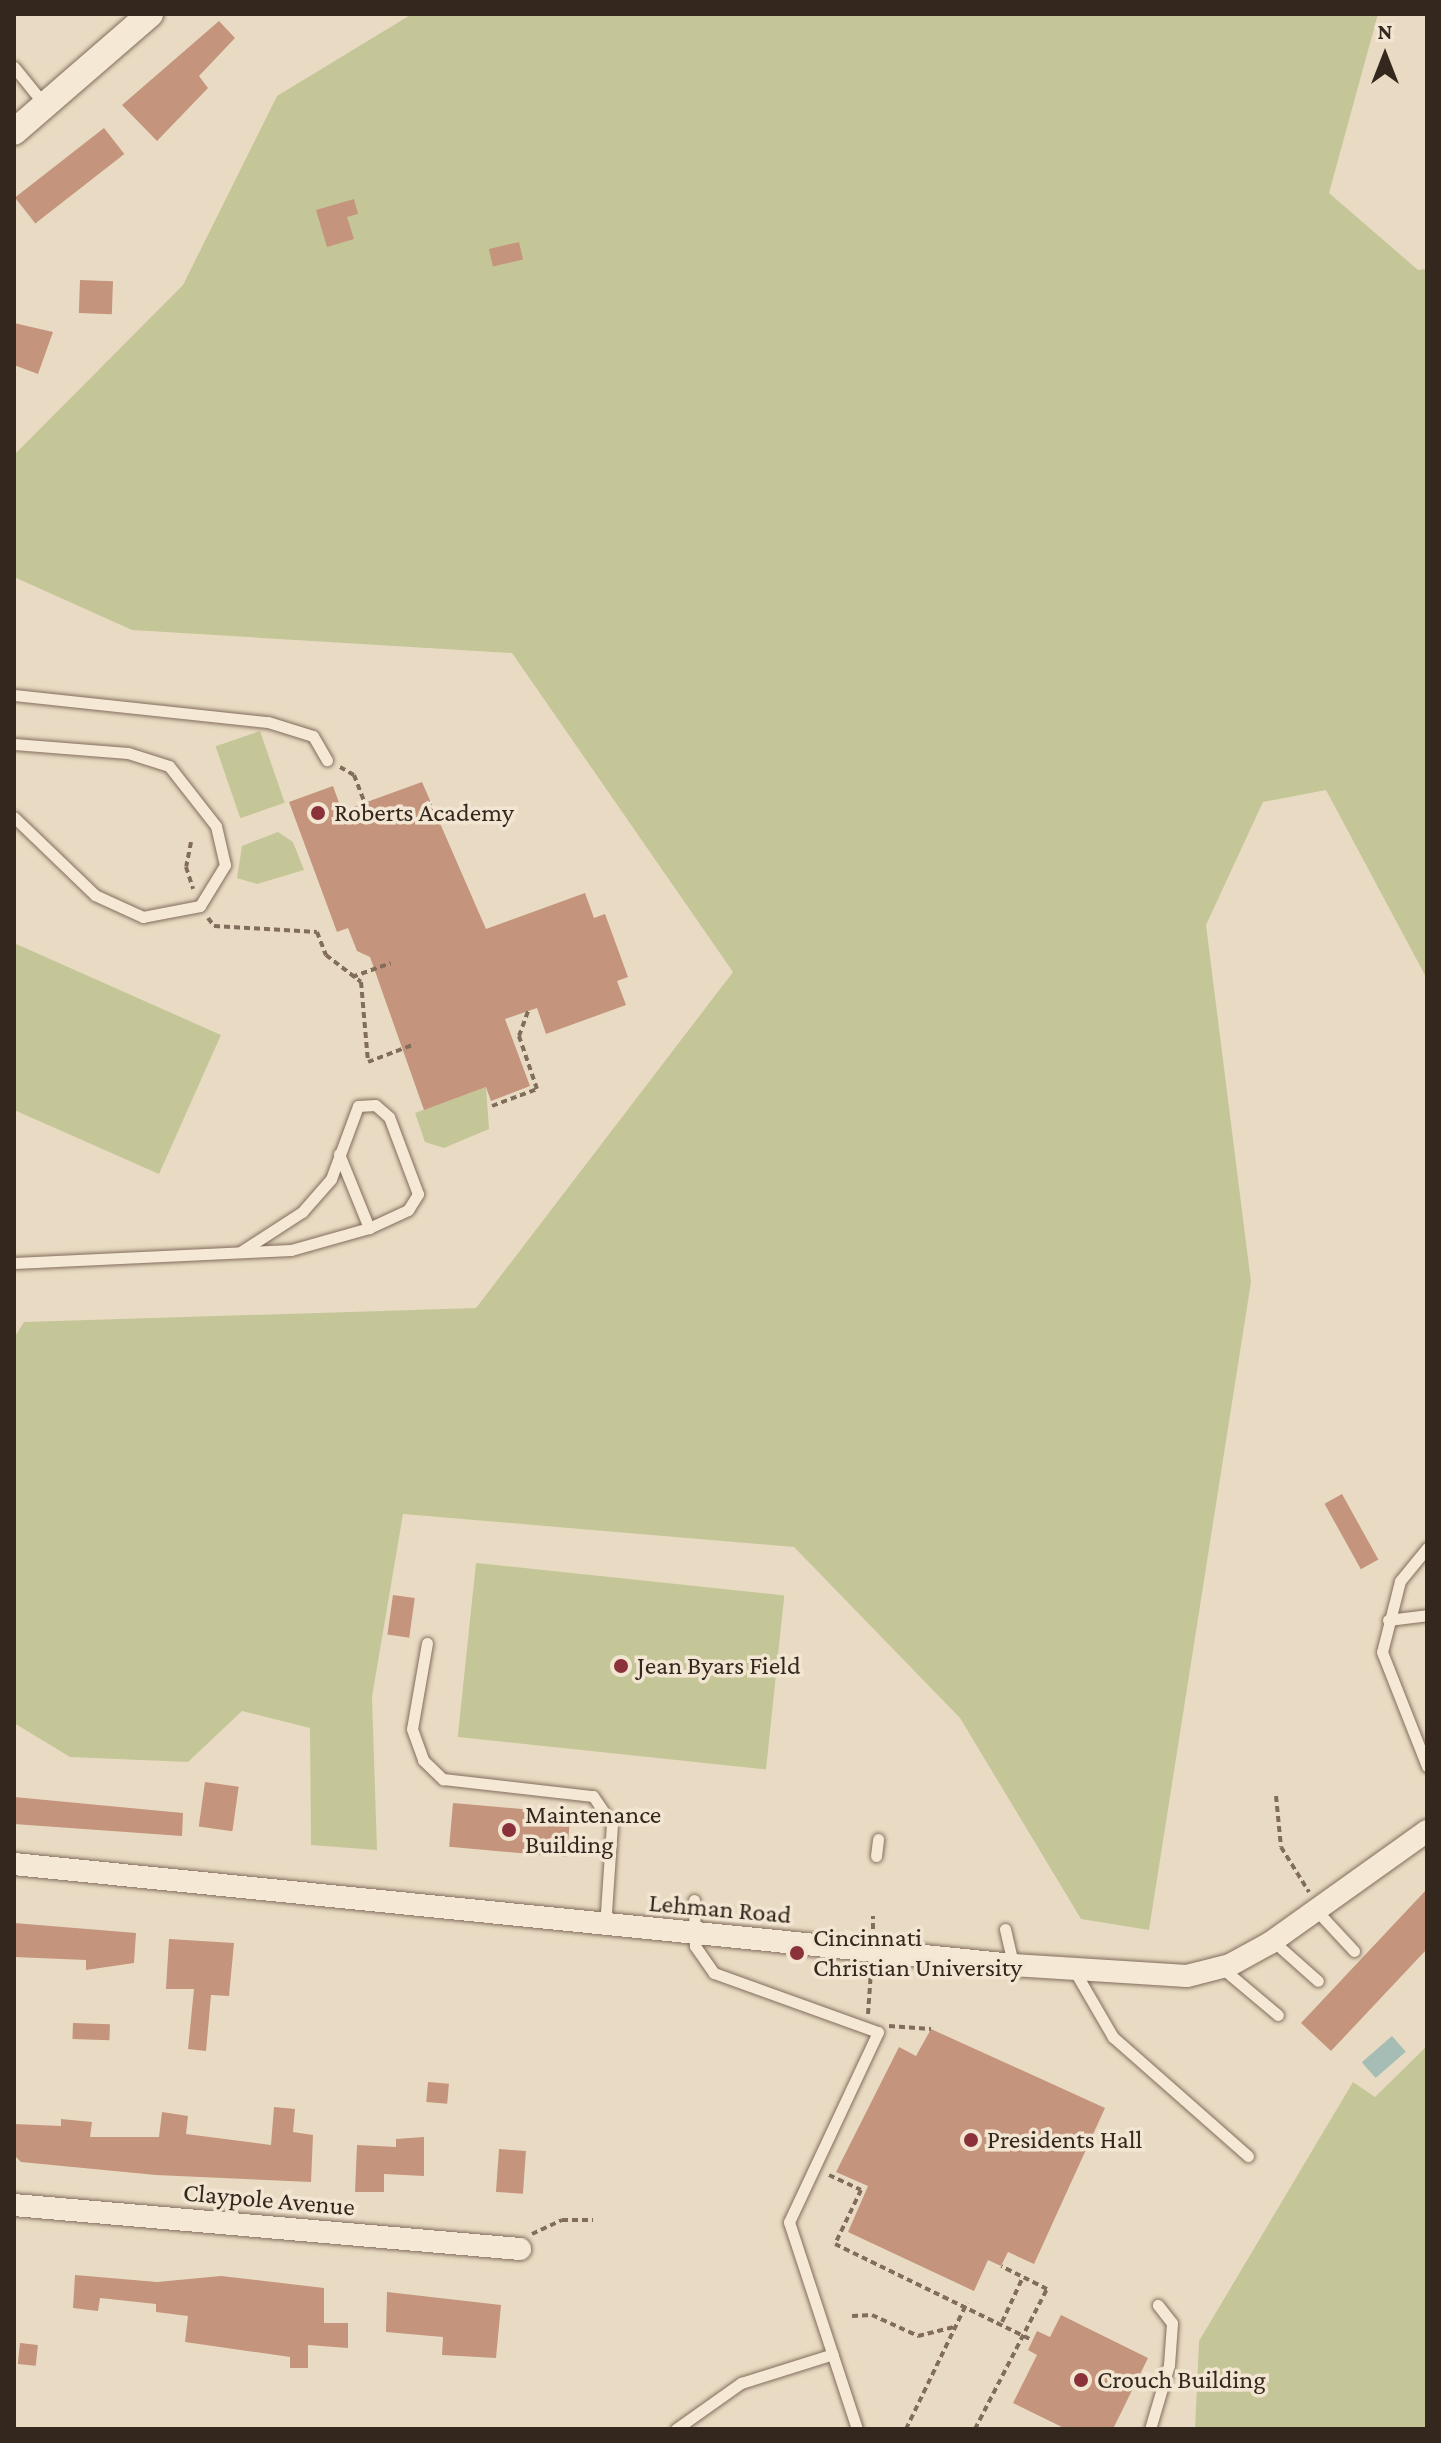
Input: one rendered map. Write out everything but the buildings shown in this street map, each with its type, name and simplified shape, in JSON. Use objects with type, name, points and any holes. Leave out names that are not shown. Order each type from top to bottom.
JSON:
[{"type":"street","points":[[14,132],[150,14]]},
{"type":"street","name":"Lehman Road","points":[[14,1864],[693,1935],[1013,1965],[1187,1976],[1221,1967],[1273,1941],[1427,1831]]},
{"type":"street","name":"Claypole Avenue","points":[[14,2205],[524,2242]]},
{"type":"lane","points":[[14,67],[44,104]]},
{"type":"lane","points":[[15,699],[268,722],[313,736],[327,760]]},
{"type":"lane","points":[[14,744],[128,753],[169,766],[216,826],[225,865],[200,906],[143,917],[95,895],[14,817]]},
{"type":"lane","points":[[14,1263],[291,1250],[369,1228],[408,1210],[418,1194],[389,1117],[375,1105],[358,1106],[331,1179],[302,1212],[242,1251]]},
{"type":"lane","points":[[339,1154],[369,1228]]},
{"type":"lane","points":[[1427,1548],[1405,1575],[1388,1620],[1382,1652],[1427,1766]]},
{"type":"lane","points":[[1388,1620],[1427,1615]]},
{"type":"lane","points":[[427,1643],[412,1729],[423,1760],[443,1779],[593,1796],[612,1824],[605,1926]]},
{"type":"lane","points":[[876,1856],[878,1839]]},
{"type":"lane","points":[[694,1900],[693,1935],[714,1973],[878,2032],[789,2222],[857,2429]]},
{"type":"lane","points":[[1318,1909],[1354,1951]]},
{"type":"lane","points":[[1005,1929],[1013,1965]]},
{"type":"lane","points":[[1273,1941],[1318,1981]]},
{"type":"lane","points":[[1221,1967],[1278,2015]]},
{"type":"lane","points":[[1074,1970],[1113,2037],[1248,2156]]},
{"type":"lane","points":[[1150,2429],[1169,2365],[1172,2323],[1158,2305]]},
{"type":"lane","points":[[676,2429],[741,2383],[833,2354]]},
{"type":"path","points":[[327,760],[354,775],[365,803]]},
{"type":"path","points":[[191,842],[186,867],[194,891]]},
{"type":"path","points":[[204,913],[214,926],[317,932],[326,955],[361,982],[368,1062],[415,1044]]},
{"type":"path","points":[[352,977],[391,963]]},
{"type":"path","points":[[492,1106],[537,1089],[519,1036],[528,1011]]},
{"type":"path","points":[[1276,1796],[1281,1847],[1318,1909]]},
{"type":"path","points":[[872,1937],[873,1916]]},
{"type":"path","points":[[868,2025],[871,1967]]},
{"type":"path","points":[[884,2026],[931,2029]]},
{"type":"path","points":[[814,2167],[861,2190],[835,2244],[967,2303],[1032,2340]]},
{"type":"path","points":[[524,2242],[562,2220],[593,2220]]},
{"type":"path","points":[[975,2429],[1047,2289],[1001,2266]]},
{"type":"path","points":[[1002,2322],[1023,2277]]},
{"type":"path","points":[[906,2429],[967,2303]]},
{"type":"path","points":[[852,2316],[895,2322],[918,2336],[957,2326]]},
{"type":"green space","points":[[412,14],[1378,14],[1329,193],[1418,270],[1427,269],[1427,979],[1326,790],[1263,802],[1206,925],[1251,1282],[1149,1930],[1081,1919],[960,1718],[794,1547],[403,1514],[372,1697],[377,1850],[311,1845],[310,1728],[242,1711],[188,1762],[70,1757],[14,1723],[14,1338],[24,1322],[476,1308],[733,972],[512,653],[132,630],[14,577],[14,455],[183,285],[277,96]]},
{"type":"green space","points":[[260,731],[285,803],[240,818],[216,746]]},
{"type":"green space","points":[[278,832],[293,842],[304,870],[257,884],[237,878],[242,846]]},
{"type":"green space","points":[[14,943],[221,1035],[159,1174],[14,1110]]},
{"type":"green space","points":[[486,1087],[489,1129],[444,1148],[425,1142],[415,1113]]},
{"type":"green space","name":"Jean Byars Field","points":[[476,1563],[784,1595],[766,1769],[458,1737]]},
{"type":"green space","points":[[1427,2046],[1427,2429],[1195,2429],[1199,2341],[1353,2082],[1375,2097]]},
{"type":"shaded area","points":[[1392,2036],[1406,2052],[1376,2078],[1362,2062]]},
{"type":"place","name":"Roberts Academy","points":[[318,813]]},
{"type":"place","name":"Jean Byars Field","points":[[621,1666]]},
{"type":"place","name":"Maintenance Building","points":[[509,1830]]},
{"type":"place","name":"Cincinnati Christian University","points":[[797,1953]]},
{"type":"place","name":"Presidents Hall","points":[[971,2140]]},
{"type":"place","name":"Crouch Building","points":[[1081,2380]]}]
